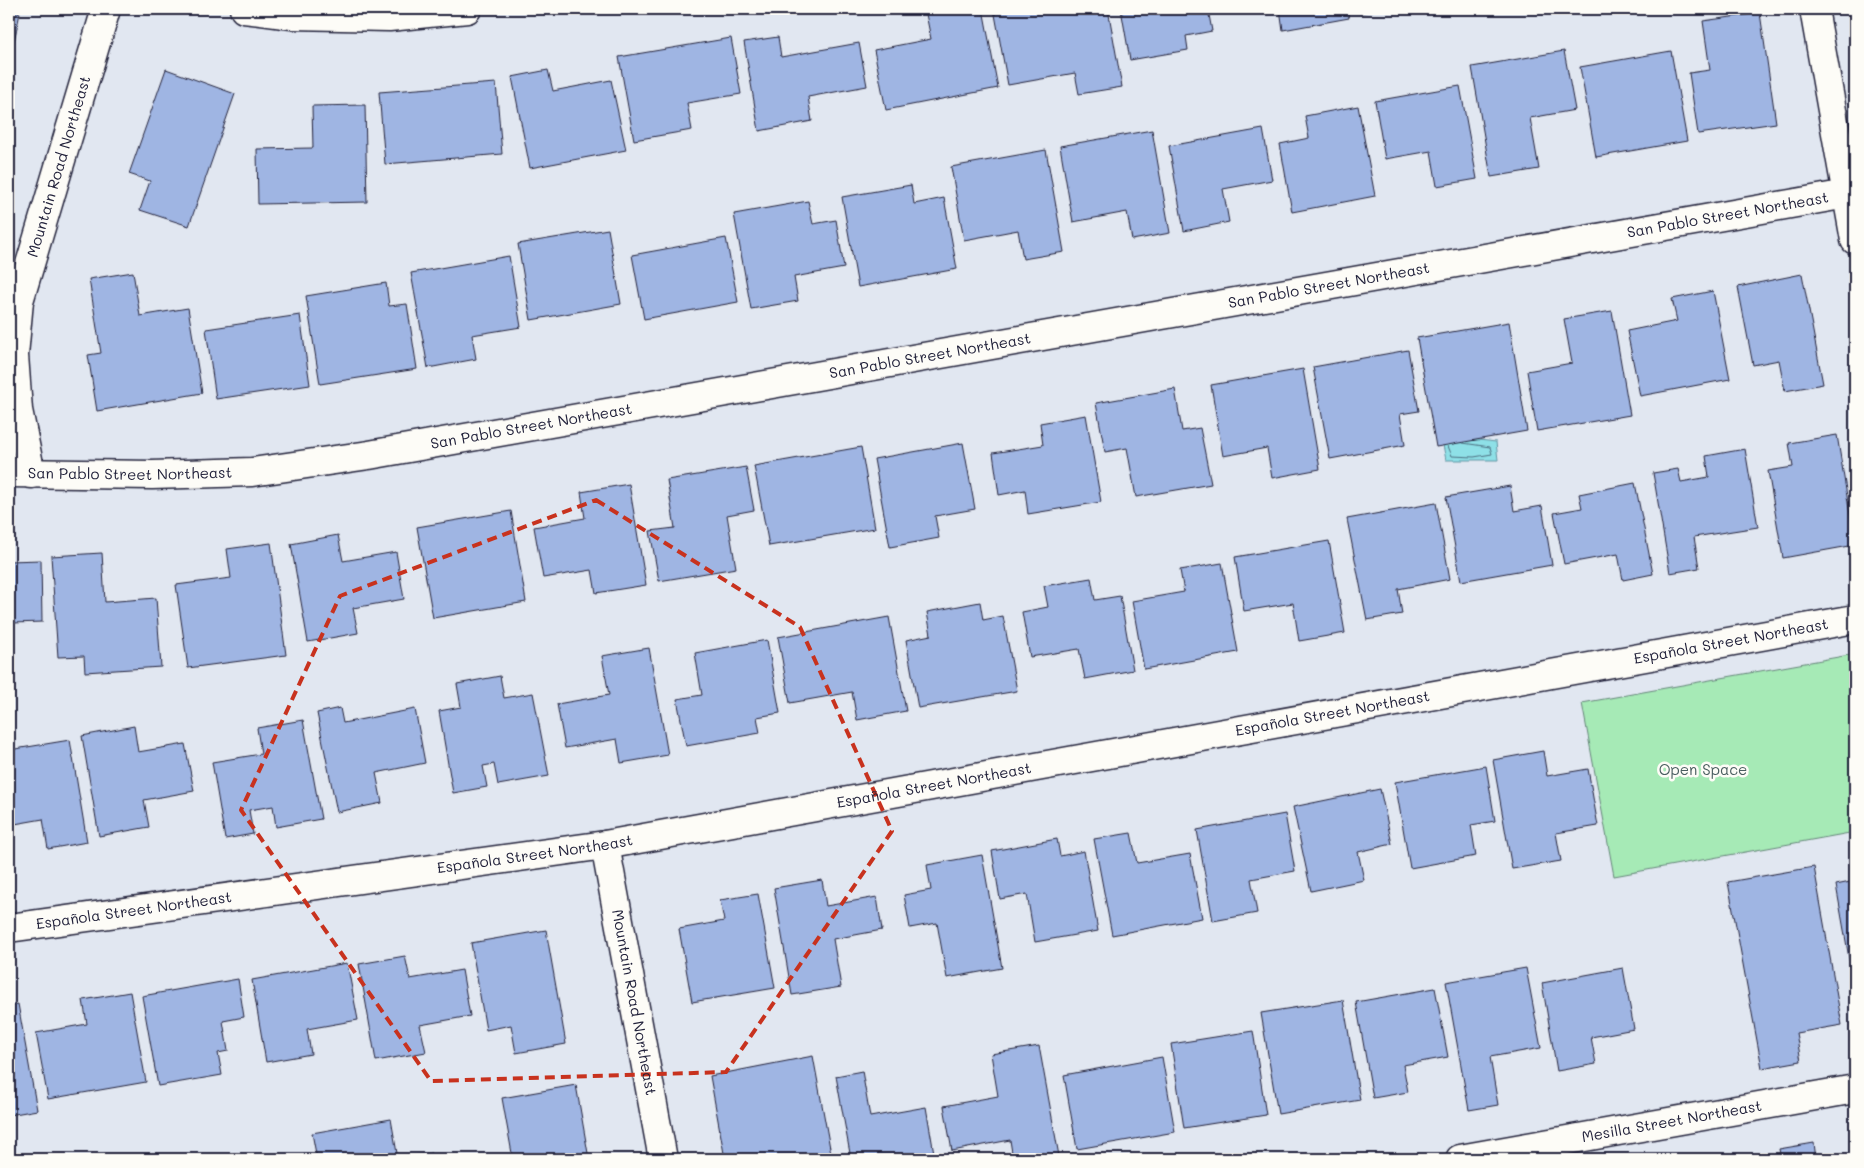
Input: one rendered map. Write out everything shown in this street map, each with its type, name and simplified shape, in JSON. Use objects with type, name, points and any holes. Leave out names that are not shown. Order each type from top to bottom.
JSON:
[{"type":"street","name":"Mountain Road Northeast","points":[[20,473],[14,355],[19,301],[106,9]]},
{"type":"street","points":[[244,9],[292,15],[389,17],[467,9]]},
{"type":"street","points":[[1814,9],[1855,240]]},
{"type":"street","name":"San Pablo Street Northeast","points":[[20,473],[152,475],[252,472],[369,455],[1847,194]]},
{"type":"street","name":"Española Street Northeast","points":[[9,928],[605,845],[1855,619]]},
{"type":"street","name":"Mountain Road Northeast","points":[[605,845],[663,1159]]},
{"type":"street","name":"Mesilla Street Northeast","points":[[1460,1159],[1855,1089]]},
{"type":"highlighted area","points":[[596,500],[800,627],[892,831],[726,1072],[431,1081],[241,810],[340,596]]},
{"type":"green space","name":"Open Space","points":[[1855,654],[1855,832],[1614,876],[1582,703]]},
{"type":"water","points":[[1462,438],[1496,442],[1498,460],[1446,460],[1442,440]]},
{"type":"building","points":[[925,9],[983,9],[998,88],[886,110],[874,50],[931,39]]},
{"type":"building","points":[[994,9],[1108,9],[1122,87],[1079,94],[1075,73],[1008,85]]},
{"type":"building","points":[[1121,9],[1234,9],[1234,11],[1209,15],[1212,31],[1186,36],[1188,50],[1130,60]]},
{"type":"building","points":[[1280,9],[1347,9],[1349,18],[1283,30]]},
{"type":"building","points":[[1358,9],[1382,9],[1359,13]]},
{"type":"building","points":[[1462,9],[1483,9],[1462,12]]},
{"type":"building","points":[[9,11],[20,13],[9,65]]},
{"type":"building","points":[[1760,13],[1776,123],[1698,134],[1689,73],[1710,70],[1703,21]]},
{"type":"building","points":[[778,37],[781,57],[859,43],[867,86],[808,97],[812,121],[759,131],[744,42]]},
{"type":"building","points":[[731,38],[741,94],[687,103],[692,130],[634,140],[619,57]]},
{"type":"building","points":[[1564,51],[1575,110],[1530,118],[1539,169],[1491,177],[1472,67]]},
{"type":"building","points":[[1671,51],[1687,141],[1596,157],[1580,67]]},
{"type":"building","points":[[166,69],[235,94],[189,226],[140,210],[150,181],[129,174]]},
{"type":"building","points":[[548,70],[553,91],[611,80],[626,150],[530,168],[512,77]]},
{"type":"building","points":[[496,83],[502,154],[385,164],[379,92]]},
{"type":"building","points":[[1460,86],[1477,179],[1437,186],[1431,151],[1385,159],[1375,101]]},
{"type":"building","points":[[365,105],[367,202],[258,204],[257,149],[313,148],[312,106]]},
{"type":"building","points":[[1358,106],[1375,196],[1292,212],[1280,144],[1309,138],[1305,116]]},
{"type":"building","points":[[1263,129],[1272,180],[1223,189],[1229,222],[1184,231],[1169,146]]},
{"type":"building","points":[[1152,130],[1170,233],[1132,240],[1127,212],[1073,222],[1060,146]]},
{"type":"building","points":[[1046,150],[1064,252],[1023,259],[1018,230],[964,240],[951,167]]},
{"type":"building","points":[[911,185],[914,204],[944,198],[957,269],[858,287],[842,197]]},
{"type":"building","points":[[808,201],[813,224],[836,220],[844,268],[794,277],[798,301],[751,309],[734,214]]},
{"type":"building","points":[[608,229],[621,304],[531,320],[518,244]]},
{"type":"building","points":[[726,238],[738,302],[644,319],[632,255]]},
{"type":"building","points":[[509,256],[521,327],[472,335],[476,359],[428,368],[411,273]]},
{"type":"building","points":[[133,272],[140,316],[188,308],[202,393],[97,411],[88,355],[101,353],[89,279]]},
{"type":"building","points":[[1802,274],[1823,384],[1785,391],[1779,360],[1753,365],[1738,287]]},
{"type":"building","points":[[386,283],[389,306],[407,304],[417,369],[320,384],[306,296]]},
{"type":"building","points":[[1713,291],[1730,379],[1640,396],[1627,331],[1677,321],[1672,299]]},
{"type":"building","points":[[1612,311],[1630,415],[1537,431],[1527,371],[1572,363],[1564,319]]},
{"type":"building","points":[[300,315],[310,385],[216,399],[206,329]]},
{"type":"building","points":[[1509,322],[1527,431],[1436,447],[1417,338]]},
{"type":"building","points":[[1408,350],[1419,411],[1400,414],[1405,445],[1330,459],[1313,367]]},
{"type":"building","points":[[1303,369],[1320,469],[1272,478],[1267,448],[1223,456],[1211,385]]},
{"type":"building","points":[[1175,389],[1182,431],[1200,428],[1211,484],[1136,497],[1127,448],[1105,452],[1096,403]]},
{"type":"building","points":[[1086,415],[1101,502],[1028,514],[1025,490],[999,495],[993,453],[1043,445],[1040,423]]},
{"type":"building","points":[[1837,435],[1855,545],[1783,558],[1768,471],[1793,467],[1789,443]]},
{"type":"building","points":[[963,443],[975,509],[935,516],[939,538],[890,547],[874,459]]},
{"type":"building","points":[[861,447],[875,528],[769,546],[754,466]]},
{"type":"building","points":[[1745,449],[1758,527],[1694,537],[1699,568],[1670,573],[1653,473],[1678,469],[1681,482],[1709,477],[1706,456]]},
{"type":"building","points":[[746,467],[754,510],[727,515],[736,568],[659,581],[650,531],[675,528],[667,480]]},
{"type":"building","points":[[1635,483],[1653,574],[1623,580],[1618,554],[1564,564],[1554,513],[1582,508],[1579,494]]},
{"type":"building","points":[[629,484],[646,585],[596,593],[592,570],[543,578],[534,527],[585,518],[581,492]]},
{"type":"building","points":[[1510,486],[1514,511],[1542,506],[1552,565],[1461,581],[1446,497]]},
{"type":"building","points":[[1436,503],[1450,579],[1398,589],[1402,614],[1367,620],[1347,519]]},
{"type":"building","points":[[511,511],[526,602],[433,618],[417,527]]},
{"type":"building","points":[[338,535],[343,561],[396,552],[404,599],[353,608],[358,633],[308,642],[291,544]]},
{"type":"building","points":[[1329,541],[1345,633],[1299,641],[1293,603],[1244,611],[1235,557]]},
{"type":"building","points":[[271,543],[286,655],[188,668],[176,585],[231,578],[227,549]]},
{"type":"building","points":[[102,553],[105,602],[156,598],[161,667],[85,672],[84,656],[58,657],[51,556]]},
{"type":"building","points":[[41,560],[42,622],[13,623],[14,648],[9,649],[9,561]]},
{"type":"building","points":[[1222,563],[1238,652],[1144,669],[1132,601],[1184,592],[1180,570]]},
{"type":"building","points":[[1091,578],[1095,600],[1120,596],[1133,670],[1085,679],[1079,649],[1030,657],[1022,612],[1048,607],[1044,586]]},
{"type":"building","points":[[980,602],[983,620],[1003,616],[1017,691],[918,708],[906,640],[931,635],[927,612]]},
{"type":"building","points":[[889,617],[906,711],[857,720],[852,692],[790,703],[778,637]]},
{"type":"building","points":[[767,640],[780,713],[757,717],[760,733],[686,746],[677,699],[702,695],[695,653]]},
{"type":"building","points":[[649,648],[668,755],[621,763],[617,739],[565,748],[557,704],[609,695],[602,656]]},
{"type":"building","points":[[500,676],[504,698],[533,693],[549,776],[498,785],[494,764],[483,766],[487,787],[453,793],[439,711],[461,707],[457,684]]},
{"type":"building","points":[[340,708],[343,723],[415,709],[425,763],[376,773],[382,803],[337,812],[317,713]]},
{"type":"building","points":[[303,720],[321,819],[276,827],[273,806],[249,810],[253,834],[225,839],[212,762],[261,754],[257,728]]},
{"type":"building","points":[[134,726],[138,752],[185,744],[194,791],[144,800],[149,827],[99,836],[82,736]]},
{"type":"building","points":[[70,740],[87,842],[48,849],[43,819],[9,825],[9,750]]},
{"type":"building","points":[[1543,751],[1547,776],[1588,769],[1598,826],[1556,833],[1561,861],[1512,869],[1493,760]]},
{"type":"building","points":[[1486,766],[1495,821],[1471,825],[1476,856],[1410,868],[1395,782]]},
{"type":"building","points":[[1380,789],[1392,844],[1358,852],[1364,880],[1311,891],[1293,807]]},
{"type":"building","points":[[1285,814],[1295,871],[1251,879],[1257,913],[1213,921],[1197,830]]},
{"type":"building","points":[[1131,833],[1137,863],[1190,854],[1202,918],[1112,935],[1094,839]]},
{"type":"building","points":[[1057,839],[1060,856],[1084,851],[1098,931],[1035,942],[1027,894],[1000,899],[992,851]]},
{"type":"building","points":[[982,855],[1002,968],[947,978],[937,923],[910,928],[904,895],[931,890],[927,865]]},
{"type":"building","points":[[1814,867],[1842,1025],[1796,1033],[1801,1061],[1762,1068],[1728,882]]},
{"type":"building","points":[[822,880],[826,906],[877,897],[882,930],[833,939],[841,987],[792,995],[774,888]]},
{"type":"building","points":[[1855,881],[1855,992],[1836,885]]},
{"type":"building","points":[[758,894],[775,988],[692,1002],[679,929],[724,921],[720,900]]},
{"type":"building","points":[[546,930],[566,1044],[516,1053],[511,1025],[486,1030],[471,943]]},
{"type":"building","points":[[405,956],[410,979],[462,970],[470,1016],[420,1025],[426,1052],[376,1061],[359,964]]},
{"type":"building","points":[[347,963],[358,1020],[307,1029],[311,1054],[266,1062],[252,980]]},
{"type":"building","points":[[1526,968],[1541,1048],[1490,1057],[1498,1105],[1469,1110],[1446,982]]},
{"type":"building","points":[[1623,968],[1634,1029],[1591,1037],[1596,1064],[1557,1071],[1542,983]]},
{"type":"building","points":[[238,979],[244,1017],[223,1021],[228,1051],[218,1053],[222,1075],[158,1086],[142,996]]},
{"type":"building","points":[[1435,988],[1448,1057],[1403,1065],[1408,1092],[1373,1098],[1356,1002]]},
{"type":"building","points":[[130,992],[146,1082],[48,1099],[36,1033],[87,1024],[83,1000]]},
{"type":"building","points":[[1343,1000],[1360,1100],[1278,1114],[1261,1013]]},
{"type":"building","points":[[18,1004],[37,1110],[9,1115],[9,1006]]},
{"type":"building","points":[[1253,1031],[1266,1115],[1184,1128],[1171,1044]]},
{"type":"building","points":[[1039,1046],[1059,1156],[1039,1159],[1013,1159],[1010,1140],[952,1151],[944,1106],[998,1096],[991,1054]]},
{"type":"building","points":[[813,1056],[832,1159],[725,1159],[710,1076]]},
{"type":"building","points":[[1162,1057],[1175,1132],[1077,1149],[1064,1075]]},
{"type":"building","points":[[862,1071],[870,1117],[926,1107],[935,1159],[851,1159],[836,1076]]},
{"type":"building","points":[[576,1085],[589,1159],[513,1159],[502,1098]]},
{"type":"building","points":[[391,1119],[398,1159],[317,1159],[312,1133]]},
{"type":"building","points":[[1814,1143],[1816,1159],[1781,1159],[1779,1149]]},
{"type":"building","points":[[431,1153],[432,1159],[407,1159],[407,1157]]}]
